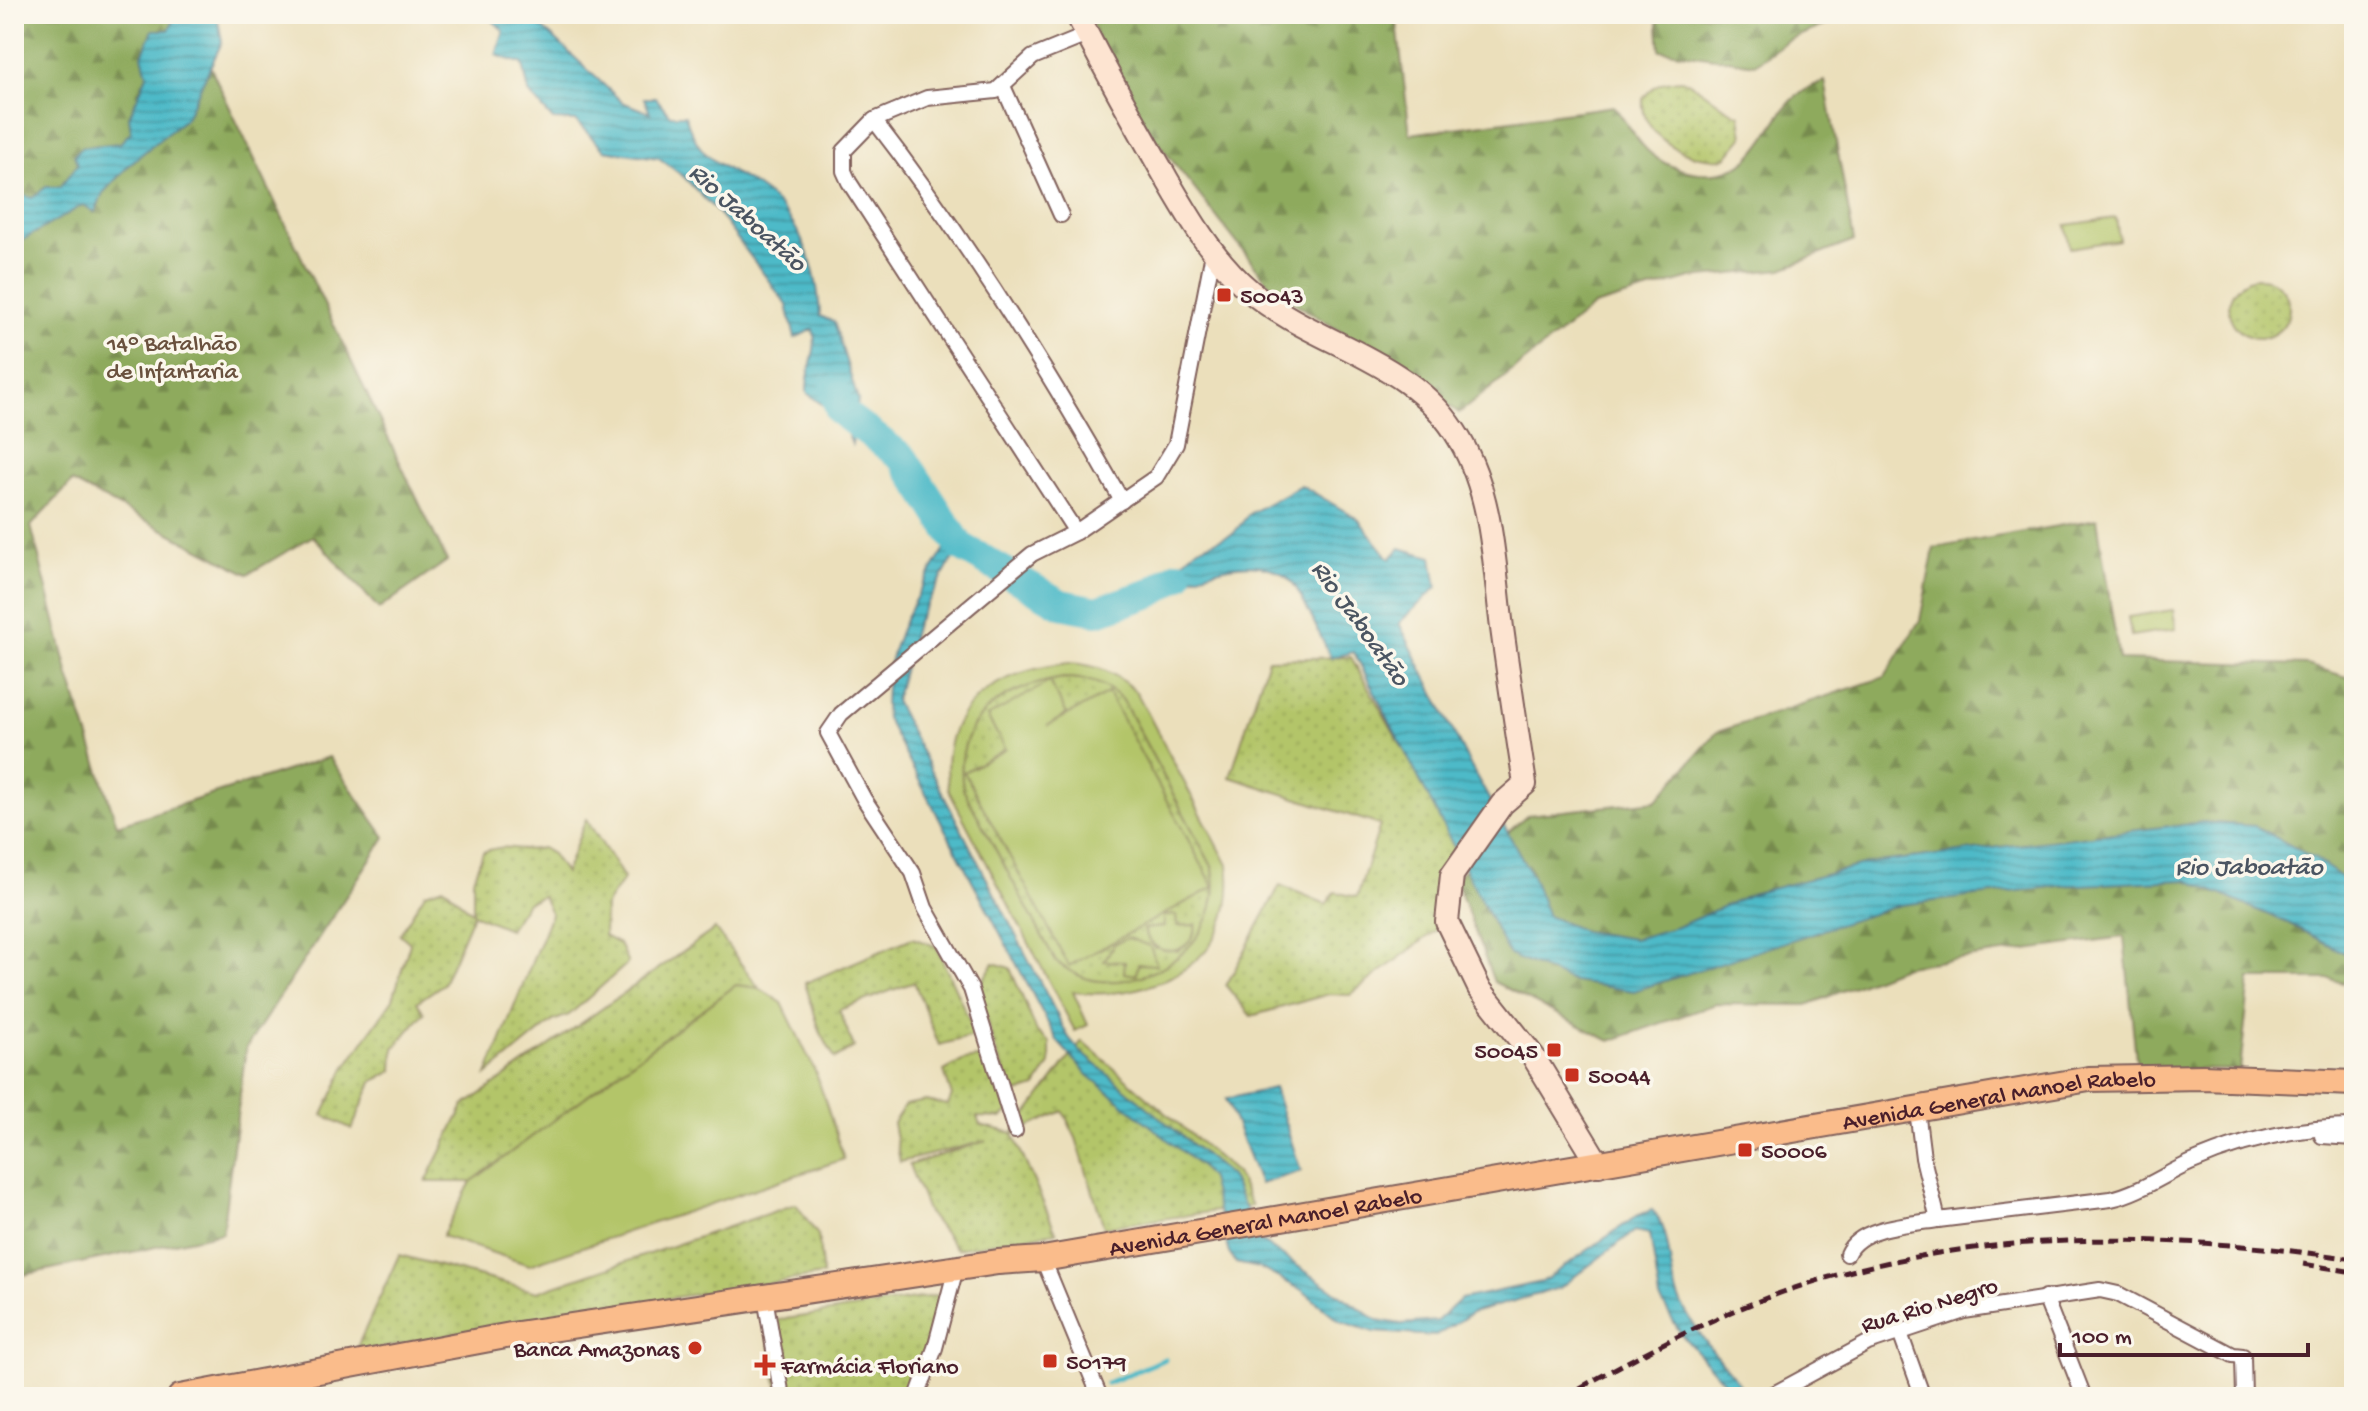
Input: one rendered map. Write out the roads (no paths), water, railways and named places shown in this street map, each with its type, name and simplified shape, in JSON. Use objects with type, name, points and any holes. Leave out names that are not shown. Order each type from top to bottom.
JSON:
[{"type":"main road","name":"Avenida General Manoel Rabelo","points":[[180,1397],[511,1335],[956,1268],[1043,1259],[2089,1079],[2203,1077],[2354,1083]]},
{"type":"street","points":[[1077,14],[1119,96],[1213,253],[1249,290],[1282,313],[1371,357],[1412,385],[1437,407],[1460,440],[1478,477],[1491,532],[1525,784],[1502,804],[1452,875],[1447,922],[1479,988],[1533,1056],[1599,1165]]},
{"type":"street","points":[[1076,532],[849,182],[844,171],[844,151],[854,137],[874,120],[927,98],[970,96],[1003,86],[1018,67],[1033,57],[1087,35]]},
{"type":"street","points":[[1003,86],[1061,215]]},
{"type":"street","points":[[874,120],[947,218],[1070,410],[1122,501]]},
{"type":"street","points":[[1015,1131],[971,989],[925,908],[913,873],[831,745],[828,733],[841,714],[1032,554],[1076,532],[1156,477],[1176,444],[1213,253]]},
{"type":"street","points":[[1917,1110],[1923,1158],[1938,1220]]},
{"type":"street","points":[[1847,1254],[1854,1244],[1872,1234],[1938,1220],[2124,1196],[2193,1162],[2253,1140],[2279,1134],[2354,1127]]},
{"type":"street","points":[[2279,1134],[2354,1138]]},
{"type":"street","points":[[1043,1259],[1100,1397]]},
{"type":"street","points":[[917,1397],[935,1348],[956,1268]]},
{"type":"street","name":"Rua Rio Negro","points":[[1768,1397],[1868,1343],[1964,1311],[2045,1297],[2107,1291],[2233,1355],[2243,1356],[2244,1397]]},
{"type":"street","points":[[765,1297],[782,1397]]},
{"type":"street","points":[[2045,1297],[2084,1397]]},
{"type":"street","points":[[1900,1333],[1923,1397]]},
{"type":"water","points":[[176,14],[217,14],[222,42],[186,118],[131,163],[103,193],[95,212],[83,205],[14,245],[14,192],[32,198],[46,187],[60,187],[78,164],[74,155],[82,147],[120,143],[131,132],[129,117],[147,75],[142,55],[153,30],[169,30]]},
{"type":"water","points":[[477,14],[524,14],[622,102],[650,113],[644,98],[656,98],[670,115],[685,115],[705,153],[757,187],[785,212],[811,261],[820,316],[834,322],[858,400],[852,444],[841,419],[807,393],[814,345],[813,329],[795,338],[787,305],[718,213],[684,177],[659,158],[604,150],[576,121],[553,120],[529,93],[523,64],[496,55],[504,31],[491,19]]},
{"type":"water","name":"Rio Jaboatão","points":[[1301,485],[1358,519],[1390,559],[1400,548],[1432,557],[1437,587],[1399,623],[1470,765],[1532,876],[1548,916],[1583,931],[1634,939],[1677,927],[1751,894],[1870,863],[2203,822],[2255,826],[2314,858],[2354,886],[2354,958],[2290,924],[2187,880],[2060,886],[1900,905],[1634,991],[1574,982],[1509,955],[1354,652],[1331,658],[1291,581],[1275,570],[1238,566],[1196,576],[1141,598],[1198,548],[1233,534],[1249,514]]},
{"type":"water","points":[[952,537],[960,546],[916,623],[895,701],[1069,1038],[1081,1052],[1230,1176],[1261,1241],[1377,1320],[1401,1324],[1437,1321],[1461,1299],[1542,1282],[1637,1216],[1652,1210],[1659,1218],[1667,1240],[1675,1289],[1683,1307],[1747,1397],[1737,1397],[1681,1334],[1660,1299],[1650,1234],[1635,1231],[1559,1288],[1472,1313],[1436,1336],[1374,1332],[1340,1321],[1302,1290],[1260,1268],[1236,1263],[1229,1253],[1210,1179],[1201,1167],[1088,1075],[1058,1042],[886,718],[885,693],[895,645],[914,601]]},
{"type":"water","points":[[1274,1088],[1301,1171],[1260,1184],[1226,1099]]},
{"type":"waterway","name":"Rio Jaboatão","points":[[834,390],[840,411],[903,458],[960,546],[1061,604],[1097,611],[1151,593],[1178,575]]},
{"type":"waterway","points":[[1107,1383],[1165,1359]]},
{"type":"railway","points":[[1564,1397],[1671,1340],[1783,1292],[1852,1271],[1923,1256],[1994,1246],[2138,1240],[2282,1250],[2354,1259]]},
{"type":"railway","points":[[2303,1264],[2354,1272]]},
{"type":"place","name":"50043","points":[[1224,295]]},
{"type":"place","name":"50045","points":[[1554,1050]]},
{"type":"place","name":"50044","points":[[1572,1075]]},
{"type":"place","name":"50006","points":[[1745,1150]]},
{"type":"place","name":"Banca Amazonas","points":[[695,1348]]},
{"type":"place","name":"50179","points":[[1050,1361]]},
{"type":"place","name":"Farmácia Floriano","points":[[765,1365]]},
{"type":"park label","name":"14° Batalhão de Infantaria","points":[[172,356]]}]
